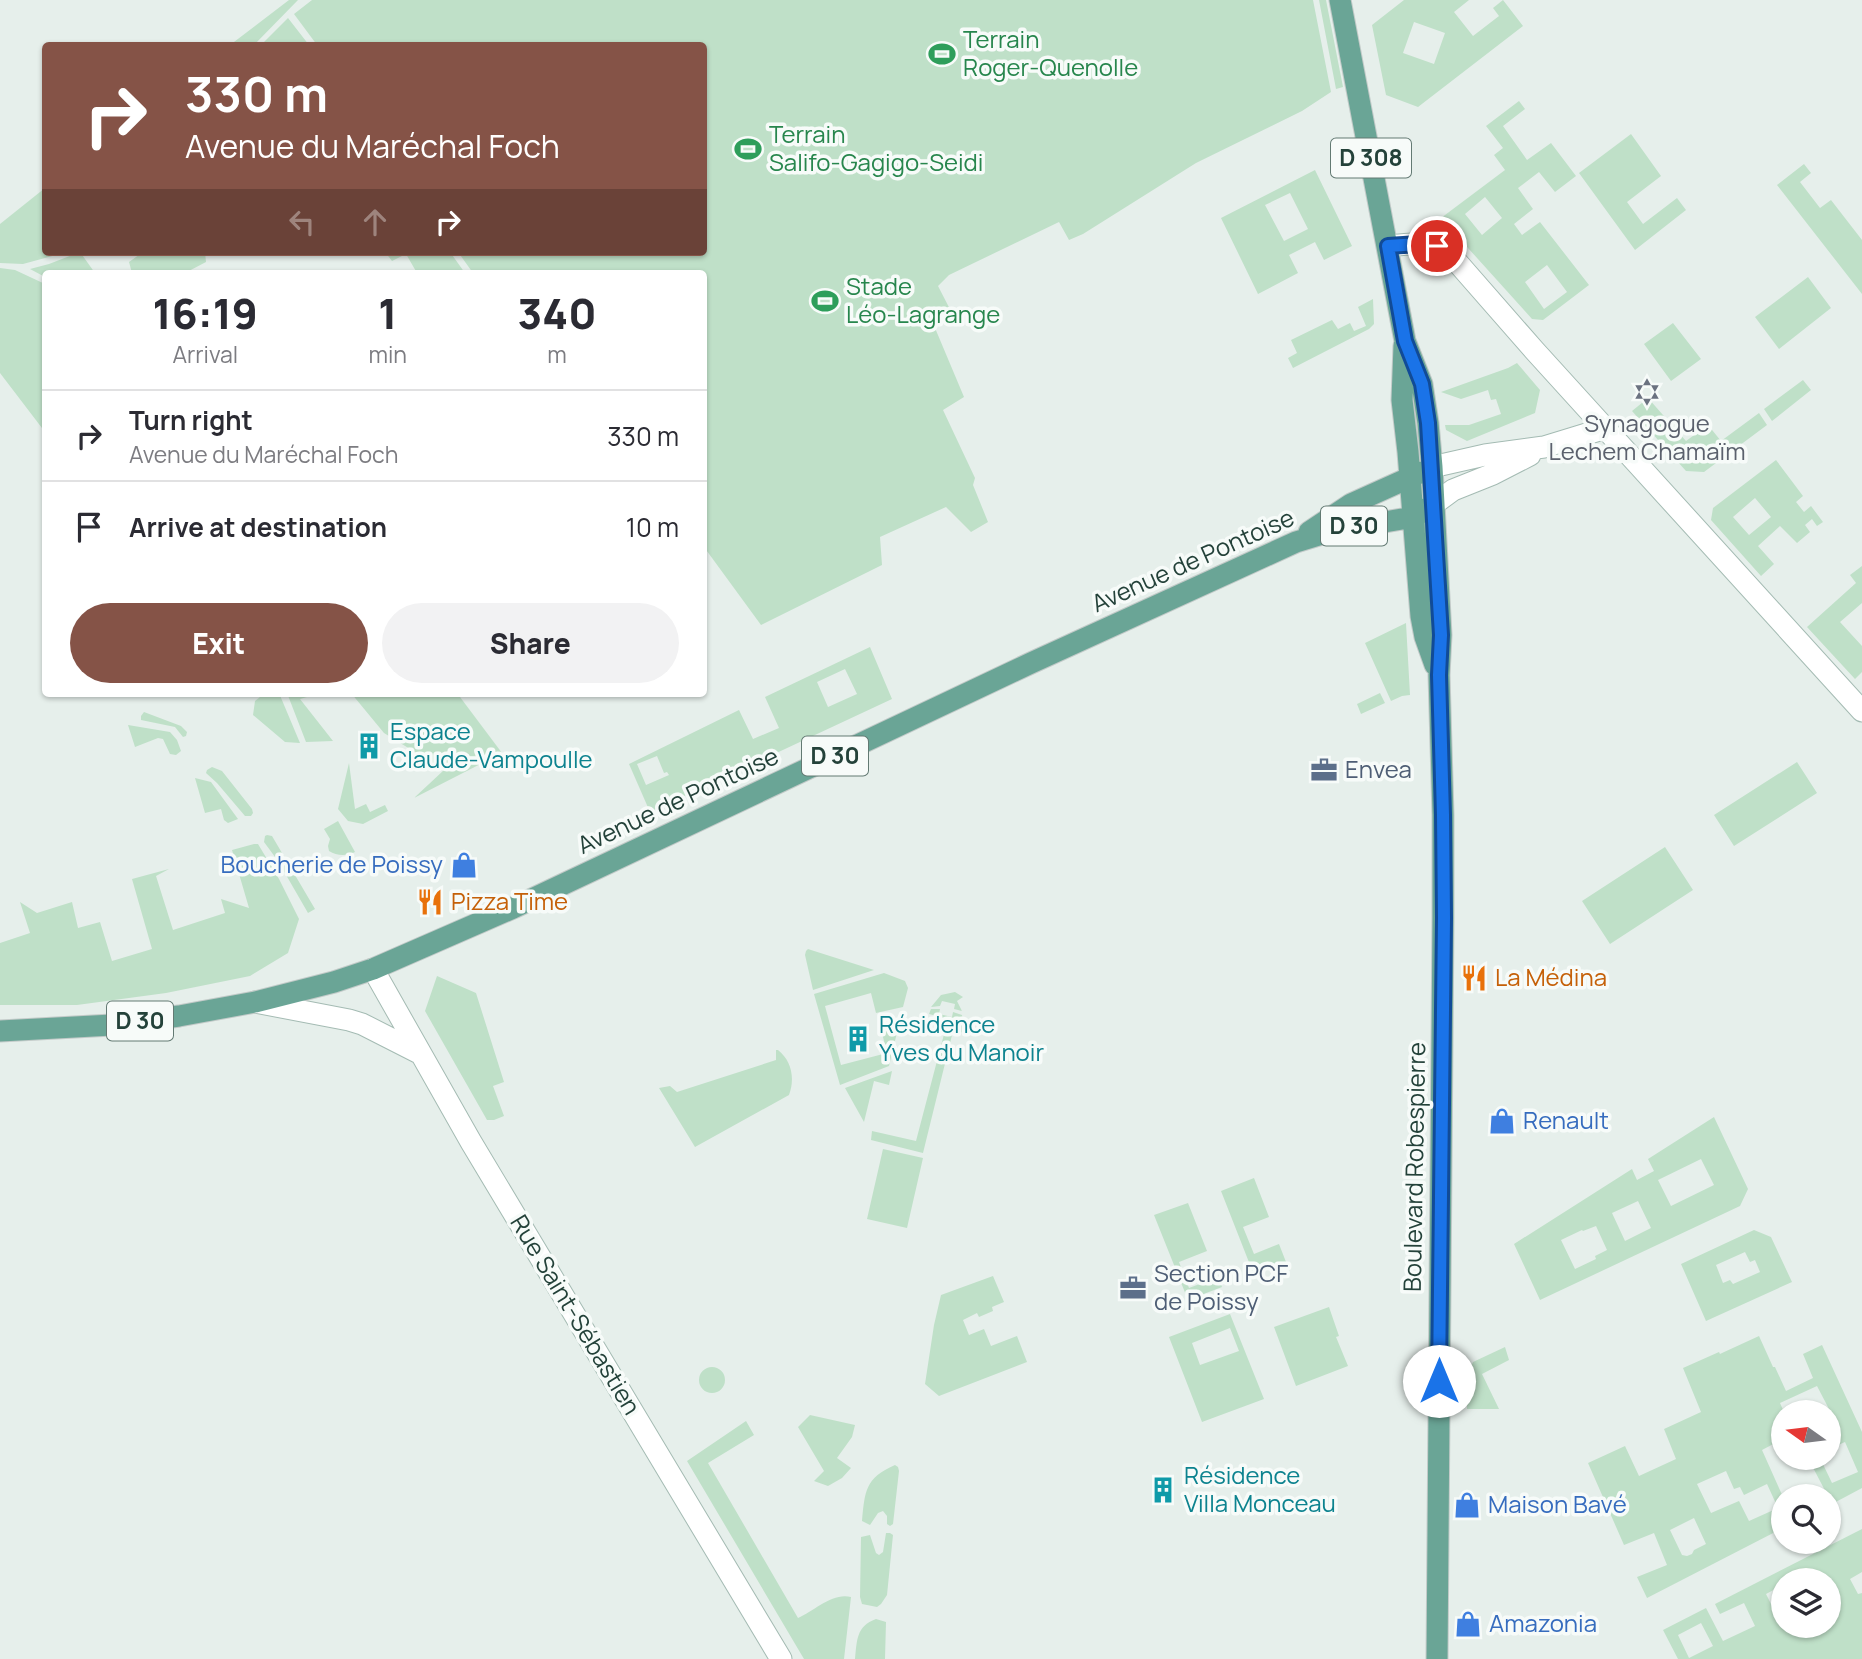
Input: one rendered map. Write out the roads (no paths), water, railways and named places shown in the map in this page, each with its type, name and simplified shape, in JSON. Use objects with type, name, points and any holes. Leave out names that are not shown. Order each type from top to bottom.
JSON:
[{"type":"main road","name":"Boulevard Robespierre","points":[[1340,0],[1405,341],[1422,384],[1432,467],[1441,635],[1439,675],[1444,918],[1437,1659]]},
{"type":"main road","name":"Boulevard Robespierre","points":[[1405,341],[1402,400],[1421,616],[1425,637],[1439,675]]},
{"type":"main road","points":[[1296,542],[1351,504],[1432,467]]},
{"type":"main road","points":[[1414,517],[1434,504]]},
{"type":"main road","name":"Avenue de Pontoise","points":[[0,1029],[112,1025],[180,1016],[256,1002],[373,969],[513,908],[1031,663],[1296,542],[1350,527],[1414,517]]},
{"type":"street","points":[[1388,246],[1429,245],[1447,252],[1862,711]]},
{"type":"street","points":[[1432,467],[1485,454],[1544,447],[1606,428]]},
{"type":"street","points":[[1434,504],[1453,490],[1493,474],[1544,447]]},
{"type":"street","name":"Rue Saint-Sébastien","points":[[373,969],[471,1142],[781,1659]]},
{"type":"street","points":[[256,1002],[362,1024],[421,1054]]},
{"type":"place","name":"Terrain Roger-Quenolle","points":[[942,54]]},
{"type":"place","name":"Terrain Salifo-Gagigo-Seidi","points":[[748,149]]},
{"type":"place","name":"Stade Léo-Lagrange","points":[[825,301]]},
{"type":"place","name":"Synagogue Lechem Chamaïm","points":[[1647,392]]},
{"type":"place","name":"Espace Claude-Vampoulle","points":[[369,746]]},
{"type":"place","name":"Envea","points":[[1324,770]]},
{"type":"place","name":"Boucherie de Poissy","points":[[464,865]]},
{"type":"place","name":"Pizza Time","points":[[430,902]]},
{"type":"place","name":"La Médina","points":[[1474,978]]},
{"type":"place","name":"Résidence Yves du Manoir","points":[[858,1039]]},
{"type":"place","name":"Renault","points":[[1502,1121]]},
{"type":"place","name":"Section PCF de Poissy","points":[[1133,1288]]},
{"type":"place","name":"Résidence Villa Monceau","points":[[1163,1490]]},
{"type":"place","name":"Maison Bavé","points":[[1467,1505]]},
{"type":"place","name":"Amazonia","points":[[1468,1624]]}]
